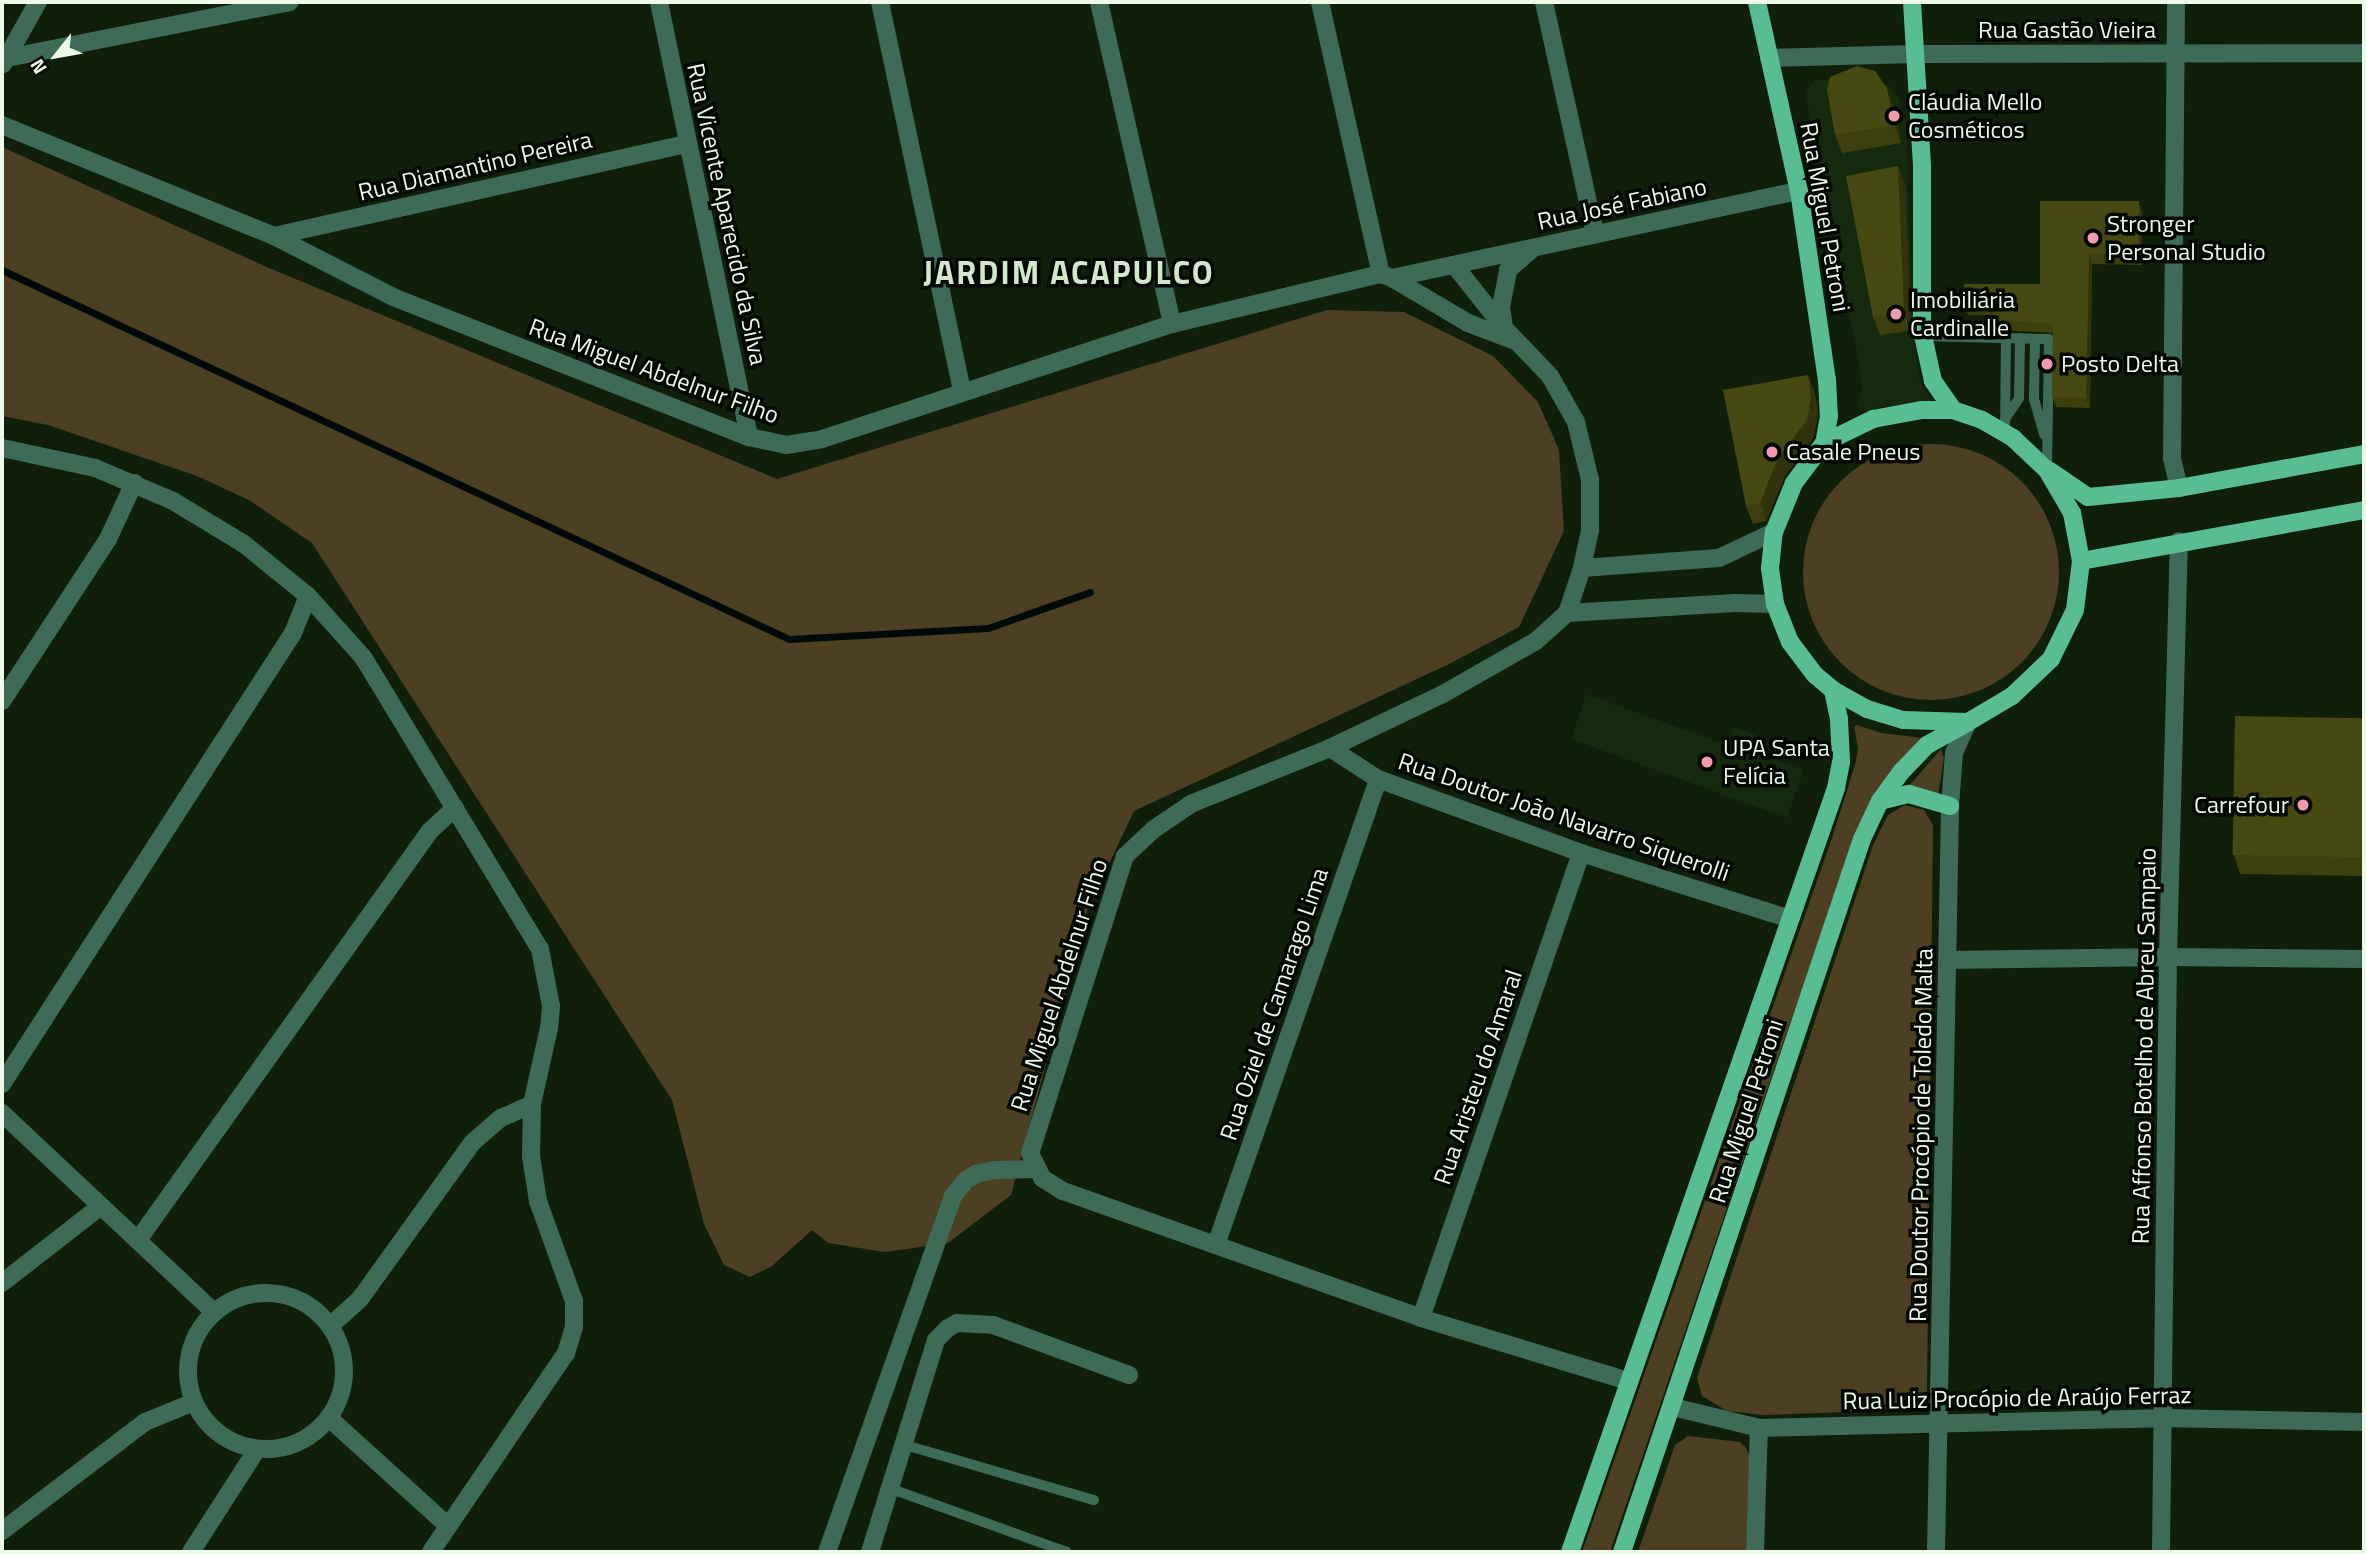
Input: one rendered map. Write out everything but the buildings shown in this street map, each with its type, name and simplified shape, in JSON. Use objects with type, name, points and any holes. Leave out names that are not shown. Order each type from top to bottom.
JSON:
[{"type":"main road","name":"Rua Miguel Petroni","points":[[1757,2],[1799,191],[1828,380],[1829,416],[1824,443]]},
{"type":"main road","points":[[1912,2],[1922,165],[1923,336],[1933,381],[1953,410]]},
{"type":"main road","points":[[1968,722],[1903,720],[1867,709],[1833,690],[1815,675],[1790,642],[1775,604],[1770,568],[1774,532],[1794,482],[1824,443],[1873,419],[1922,410],[1953,410],[2005,426],[2048,470],[2088,496],[2179,488],[2364,454]]},
{"type":"main road","name":"Rua Miguel Petroni","points":[[1622,1552],[1673,1408],[1862,839],[1880,801],[1902,771],[1927,745],[2012,696],[2051,659],[2075,610],[2081,561],[2072,513],[2048,470]]},
{"type":"main road","points":[[2081,561],[2179,541],[2364,510]]},
{"type":"main road","name":"Rua Miguel Petroni","points":[[1570,1552],[1836,788],[1842,762],[1839,719],[1833,690]]},
{"type":"main road","points":[[1880,801],[1909,794],[1950,806]]},
{"type":"street","points":[[4,63],[38,2]]},
{"type":"street","points":[[4,63],[289,2]]},
{"type":"street","name":"Rua Vicente Aparecido da Silva","points":[[659,2],[686,144],[749,437]]},
{"type":"street","points":[[880,2],[962,392]]},
{"type":"street","points":[[1099,2],[1172,324]]},
{"type":"street","points":[[1320,2],[1387,276],[1468,324],[1521,342]]},
{"type":"street","points":[[1544,2],[1595,234]]},
{"type":"street","points":[[2176,2],[2172,458],[2179,488]]},
{"type":"street","name":"Rua Gastão Vieira","points":[[1769,58],[1914,54],[2364,53]]},
{"type":"street","name":"Rua Miguel Abdelnur Filho","points":[[2,125],[274,236],[394,297],[749,437],[786,445],[822,439],[1172,324],[1387,276],[1455,266],[1504,328],[1521,342],[1550,376],[1576,422],[1590,480],[1590,530],[1582,568],[1567,613],[1536,641],[1499,664],[1330,748],[1191,804],[1154,828],[1125,856],[1030,1153],[1038,1169]]},
{"type":"street","name":"Rua Diamantino Pereira","points":[[274,236],[686,144]]},
{"type":"street","name":"Rua José Fabiano","points":[[1455,266],[1799,191]]},
{"type":"street","points":[[1504,328],[1501,307],[1508,270],[1532,248]]},
{"type":"street","points":[[2,448],[95,468],[135,483],[210,522],[266,561],[308,596],[363,657],[540,949],[551,1006],[550,1028],[532,1104],[531,1156],[545,1223],[571,1291],[575,1327],[566,1353],[431,1552]]},
{"type":"street","points":[[2,701],[108,539],[135,483]]},
{"type":"street","points":[[1582,568],[1718,558],[1774,532]]},
{"type":"street","name":"Rua Affonso Botelho de Abreu Sampaio","points":[[2161,1552],[2168,957],[2179,541]]},
{"type":"street","points":[[2,1084],[293,633],[308,596]]},
{"type":"street","points":[[1567,613],[1735,603],[1775,604]]},
{"type":"street","name":"Rua Doutor Procópio de Toledo Malta","points":[[1936,1552],[1950,806],[1954,753],[1968,722]]},
{"type":"street","name":"Rua Doutor João Navarro Siquerolli","points":[[1330,748],[1378,779],[1581,853],[1790,919]]},
{"type":"street","name":"Rua Oziel de Camarago Lima","points":[[1216,1245],[1378,779]]},
{"type":"street","points":[[138,1240],[430,831],[455,808]]},
{"type":"street","name":"Rua Aristeu do Amaral","points":[[1422,1318],[1581,853]]},
{"type":"street","points":[[1949,960],[2168,957],[2364,959]]},
{"type":"street","points":[[330,1326],[360,1298],[473,1142],[501,1118],[532,1104]]},
{"type":"street","points":[[2,1113],[214,1312]]},
{"type":"street","points":[[827,1552],[953,1196],[965,1180],[976,1174],[995,1170],[1038,1169],[1042,1178],[1063,1191],[1422,1318],[1629,1381]]},
{"type":"street","points":[[2,1283],[101,1206]]},
{"type":"street","points":[[275,1294],[306,1304],[330,1326],[343,1356],[344,1373],[337,1404],[318,1430],[297,1443],[273,1450],[257,1449],[220,1434],[202,1416],[194,1402],[188,1370],[195,1339],[214,1312],[243,1296],[275,1294]]},
{"type":"street","points":[[870,1552],[936,1340],[957,1323],[993,1325],[1129,1375]]},
{"type":"street","points":[[2,1531],[145,1422],[194,1402]]},
{"type":"street","name":"Rua Luiz Procópio de Araújo Ferraz","points":[[1673,1408],[1759,1428],[2162,1418],[2364,1422]]},
{"type":"street","points":[[329,1418],[448,1526]]},
{"type":"street","points":[[1755,1552],[1759,1428]]},
{"type":"street","points":[[191,1552],[257,1449]]},
{"type":"lane","points":[[1923,336],[2049,339],[2048,470]]},
{"type":"lane","points":[[2005,426],[2006,338]]},
{"type":"lane","points":[[2005,426],[2019,398],[2021,338]]},
{"type":"lane","points":[[902,1444],[1094,1500]]},
{"type":"lane","points":[[889,1488],[1066,1552]]},
{"type":"shaded area","points":[[1815,80],[1875,80],[1890,87],[1899,99],[1906,125],[1915,355],[1921,384],[1933,403],[1882,406],[1868,411],[1857,405],[1862,387],[1858,359],[1805,91]]},
{"type":"shaded area","points":[[2,147],[269,268],[777,479],[1327,310],[1404,312],[1493,356],[1538,402],[1559,450],[1564,531],[1519,627],[1449,664],[1134,811],[1088,908],[1011,1195],[948,1243],[885,1252],[828,1243],[812,1230],[772,1266],[750,1277],[724,1265],[704,1224],[672,1100],[312,543],[249,500],[197,476],[48,425],[2,416]]},
{"type":"shaded area","points":[[1931,444],[1968,450],[1991,459],[2012,473],[2030,491],[2049,523],[2059,572],[2053,609],[2044,632],[2030,653],[2012,671],[1980,690],[1931,700],[1894,694],[1871,685],[1850,671],[1832,653],[1813,621],[1803,572],[1809,535],[1818,512],[1832,491],[1850,473],[1882,454]]},
{"type":"shaded area","name":"UPA Santa Felícia","points":[[1586,694],[1727,745],[1734,727],[1762,737],[1757,753],[1804,770],[1787,818],[1571,739]]},
{"type":"shaded area","points":[[1857,725],[1881,733],[1923,738],[1874,800],[1790,1023],[1610,1552],[1582,1552],[1832,838],[1855,765],[1858,749],[1854,727]]},
{"type":"shaded area","points":[[1941,749],[1944,758],[1938,796],[1908,787]]},
{"type":"shaded area","points":[[1905,805],[1924,810],[1933,825],[1927,1392],[1918,1404],[1902,1410],[1764,1415],[1727,1411],[1702,1396],[1697,1378],[1873,845],[1888,815]]},
{"type":"shaded area","points":[[1688,1436],[1740,1442],[1746,1448],[1750,1457],[1746,1552],[1638,1552],[1675,1445]]},
{"type":"waterway","points":[[2,270],[789,639],[988,628],[1090,592]]},
{"type":"place","name":"Cláudia Mello Cosméticos","points":[[1894,116]]},
{"type":"place","name":"Stronger Personal Studio","points":[[2093,238]]},
{"type":"place","name":"Imobiliária Cardinalle","points":[[1896,314]]},
{"type":"place","name":"Posto Delta","points":[[2047,364]]},
{"type":"place","name":"Casale Pneus","points":[[1772,452]]},
{"type":"place","name":"UPA Santa Felícia","points":[[1707,762]]},
{"type":"place","name":"Carrefour","points":[[2303,805]]},
{"type":"district","name":"JARDIM ACAPULCO","points":[[1069,272]]}]
